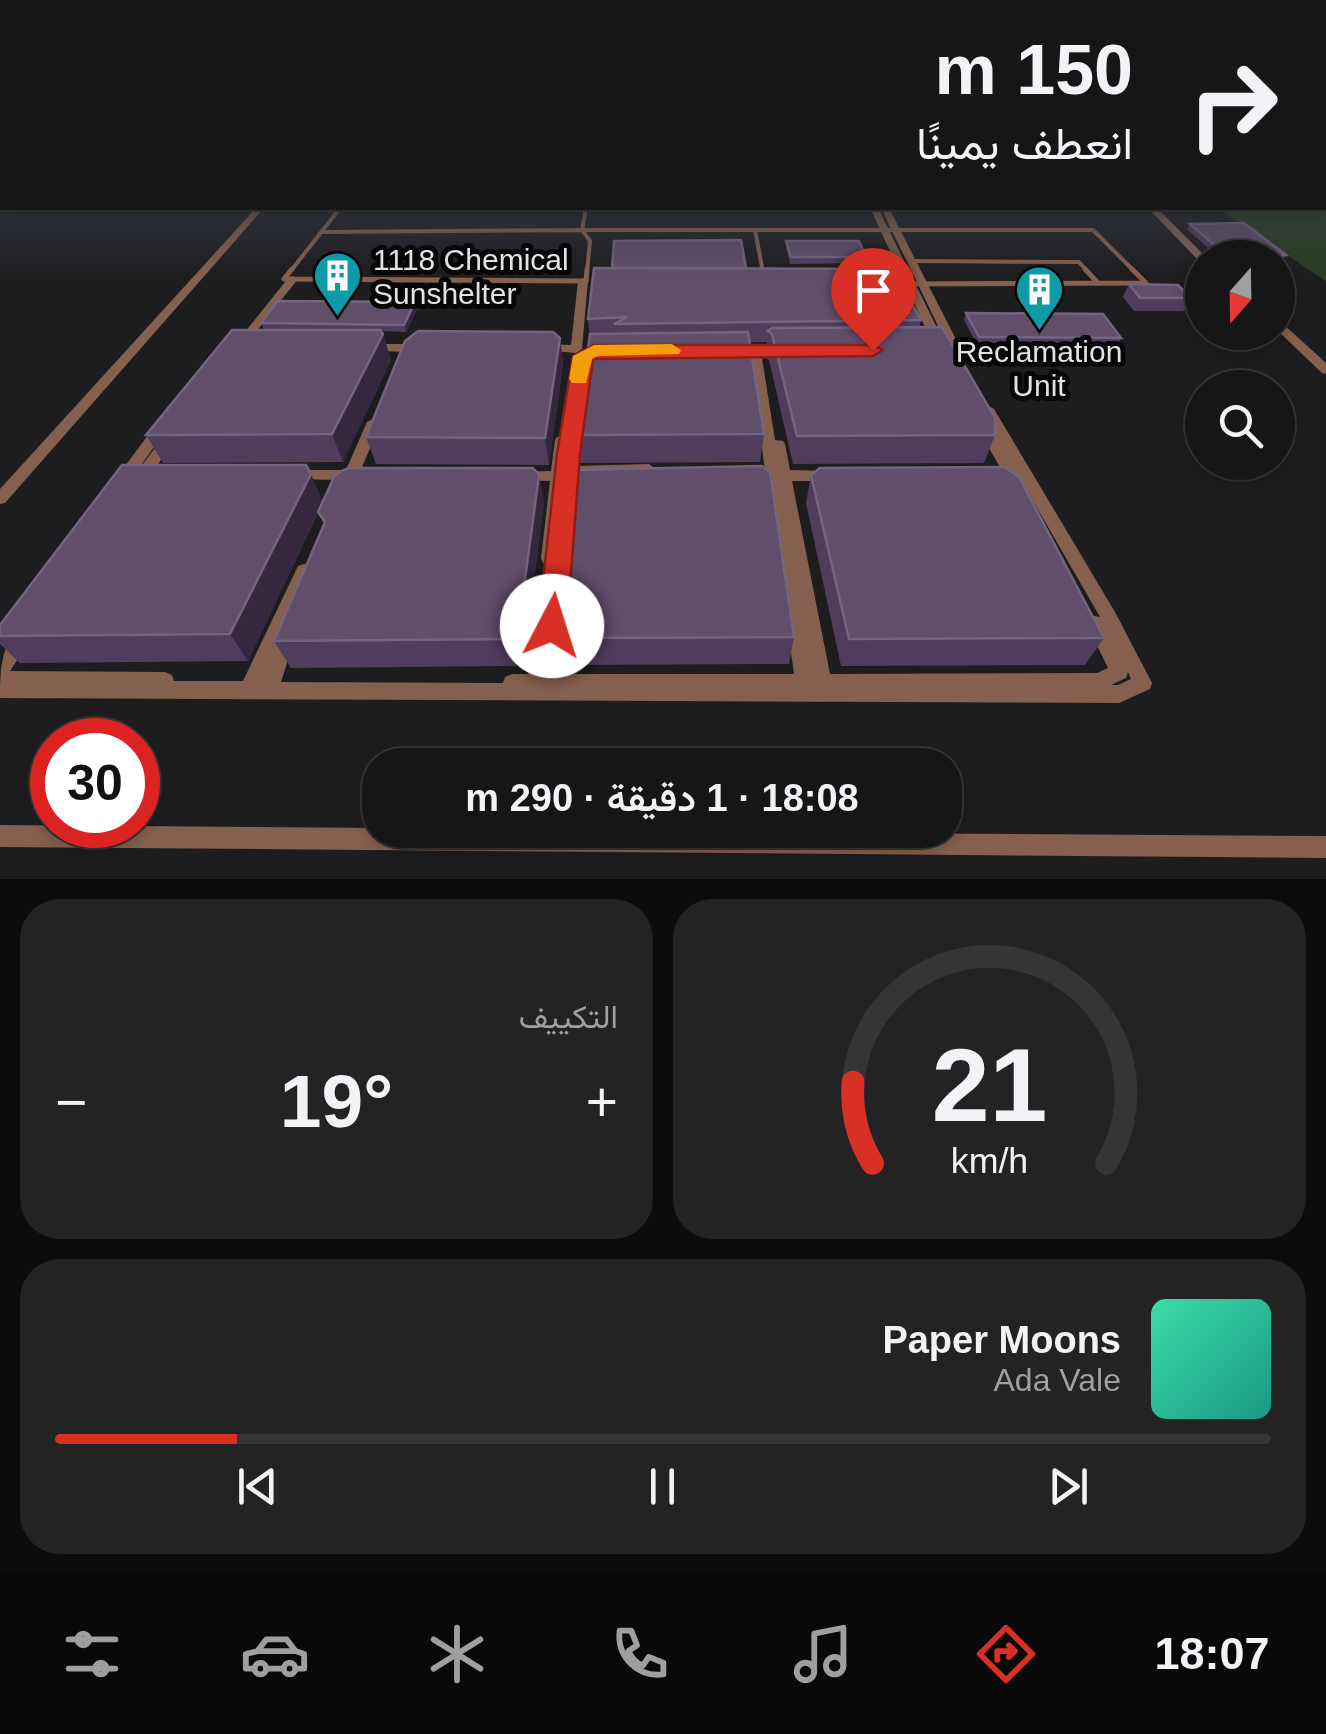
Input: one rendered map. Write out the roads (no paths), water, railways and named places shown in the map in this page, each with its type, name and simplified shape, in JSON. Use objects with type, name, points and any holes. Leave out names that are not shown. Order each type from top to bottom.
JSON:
[{"type":"street","points":[[0,499],[258,210]]},
{"type":"street","points":[[876,210],[890,229]]},
{"type":"street","points":[[885,210],[890,229],[942,348],[966,382]]},
{"type":"street","points":[[1154,210],[1185,241]]},
{"type":"street","points":[[239,352],[288,279]]},
{"type":"street","points":[[543,688],[563,472],[583,356],[587,281]]},
{"type":"street","points":[[0,689],[817,687],[1099,682],[1118,672],[1003,470],[966,382],[915,284]]},
{"type":"street","points":[[1295,341],[1326,370]]},
{"type":"street","points":[[923,348],[942,348]]},
{"type":"street","points":[[355,349],[414,353]]},
{"type":"street","points":[[530,349],[611,349]]},
{"type":"street","points":[[809,349],[750,350],[764,356],[778,472],[817,687]]},
{"type":"street","points":[[345,496],[363,472],[383,410]]},
{"type":"street","points":[[140,477],[170,426]]},
{"type":"street","points":[[282,472],[363,472]]},
{"type":"street","points":[[503,473],[668,472]]},
{"type":"street","points":[[736,472],[840,472]]},
{"type":"street","points":[[259,687],[315,560]]},
{"type":"street","points":[[0,670],[34,624]]},
{"type":"street","points":[[0,679],[259,687]]},
{"type":"street","points":[[0,836],[1326,847]]},
{"type":"lane","points":[[288,279],[338,210]]},
{"type":"lane","points":[[288,279],[587,281],[590,241],[582,230],[586,210]]},
{"type":"lane","points":[[755,230],[766,283]]},
{"type":"lane","points":[[320,232],[1093,230],[1146,283],[890,284]]},
{"type":"lane","points":[[905,261],[1080,262],[1099,284]]},
{"type":"place","name":"1118 Chemical Sunshelter","points":[[338,318]]},
{"type":"place","name":"Reclamation Unit","points":[[1039,332]]}]
